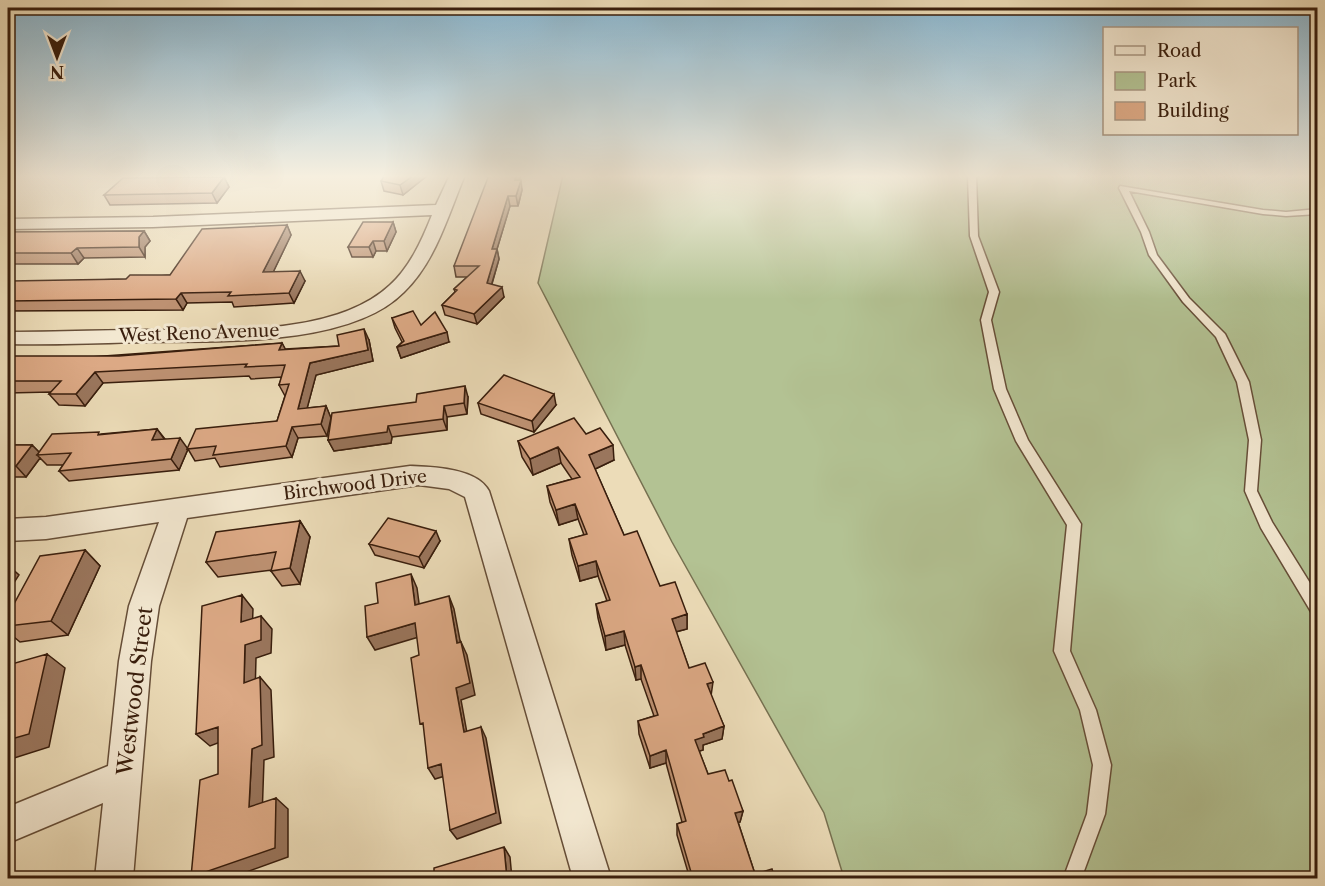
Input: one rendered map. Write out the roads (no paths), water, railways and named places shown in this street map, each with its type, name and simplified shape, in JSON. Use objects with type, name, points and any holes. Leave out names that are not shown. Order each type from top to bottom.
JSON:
[{"type":"street","points":[[8,224],[153,222],[289,216]]},
{"type":"street","name":"West Reno Avenue","points":[[8,338],[218,335],[279,331],[346,317],[373,307],[416,269],[439,216]]},
{"type":"street","name":"Birchwood Drive","points":[[8,530],[46,528],[410,475],[441,476],[476,490],[592,879]]},
{"type":"street","name":"Westwood Street","points":[[114,879],[135,661],[144,606],[159,555],[177,509]]},
{"type":"street","points":[[8,825],[124,777]]},
{"type":"lane","points":[[973,216],[974,236],[994,292],[986,320],[1000,389],[1022,441],[1074,524],[1062,651],[1088,710],[1102,765],[1096,814],[1075,871],[1076,879]]},
{"type":"lane","points":[[1137,216],[1153,255],[1186,300],[1221,336],[1243,382],[1256,440],[1251,490],[1266,524],[1317,610]]}]
